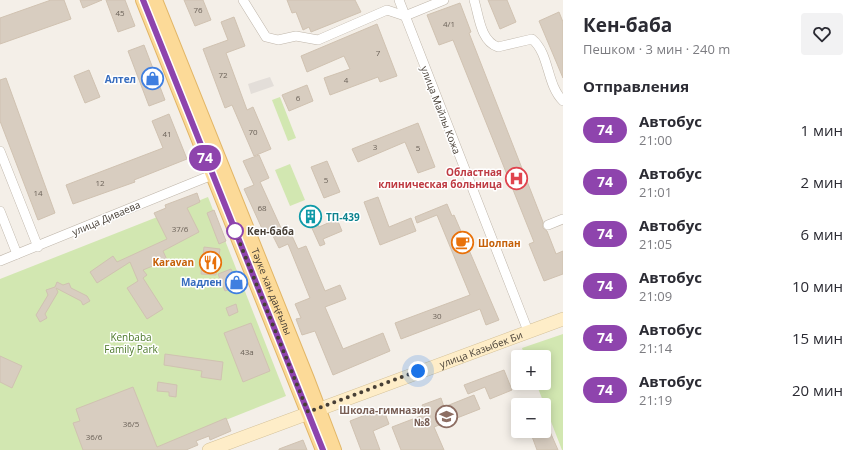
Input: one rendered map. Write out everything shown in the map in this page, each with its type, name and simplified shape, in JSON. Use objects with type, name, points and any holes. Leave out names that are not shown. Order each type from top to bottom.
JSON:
[{"type":"main road","name":"Тәуке хан даңғылы","points":[[142,0],[218,172]]},
{"type":"main road","name":"Тәуке хан даңғылы","points":[[155,0],[218,172],[313,410],[334,450]]},
{"type":"main road","name":"улица Казыбек Би","points":[[209,450],[313,410],[563,319]]},
{"type":"main road","name":"Тәуке хан даңғылы","points":[[313,410],[323,450]]},
{"type":"street","points":[[243,0],[266,37],[278,40],[296,36],[318,40],[387,10],[405,16],[444,0]]},
{"type":"street","name":"улица Майлы Кожа","points":[[399,0],[528,331]]},
{"type":"street","points":[[474,0],[480,27],[493,45],[498,47],[532,39],[536,43],[541,51],[549,77],[563,101]]},
{"type":"street","points":[[0,151],[38,247]]},
{"type":"street","name":"улица Диваева","points":[[0,261],[38,247],[218,172]]},
{"type":"street","points":[[0,211],[17,254]]},
{"type":"street","points":[[548,225],[563,219]]},
{"type":"shaded area","points":[[270,77],[274,86],[251,94],[248,84]]},
{"type":"green space","points":[[280,97],[296,138],[288,141],[272,100]]},
{"type":"green space","points":[[290,164],[305,200],[290,206],[275,170]]},
{"type":"green space","name":"Kenbaba Family Park","points":[[208,197],[286,396],[150,450],[0,450],[0,279]]},
{"type":"green space","points":[[563,334],[563,450],[551,422],[551,398],[542,398],[539,390],[551,390],[551,350],[523,350],[522,348]]},
{"type":"building","points":[[51,0],[64,0],[71,19],[0,44],[0,18]]},
{"type":"building","points":[[80,0],[102,0],[83,8]]},
{"type":"building","points":[[106,0],[125,0],[135,26],[118,32]]},
{"type":"building","points":[[184,0],[203,0],[211,20],[195,26]]},
{"type":"building","points":[[287,0],[355,0],[361,12],[311,32],[309,27],[303,30],[296,12],[292,13]]},
{"type":"building","points":[[488,0],[507,0],[516,22],[500,29]]},
{"type":"building","name":"Областная клиническая больница","points":[[460,3],[471,32],[469,33],[543,222],[543,228],[547,231],[556,254],[563,251],[563,274],[544,281],[529,244],[534,242],[453,40],[439,45],[427,15]]},
{"type":"building","points":[[559,12],[563,22],[563,78],[539,21]]},
{"type":"building","points":[[234,17],[245,46],[226,53],[247,110],[253,107],[271,149],[254,156],[232,105],[225,108],[203,49],[228,40],[221,22]]},
{"type":"building","points":[[377,24],[397,76],[380,82],[378,77],[330,95],[324,78],[350,69],[344,56],[307,72],[301,56]]},
{"type":"building","points":[[144,45],[165,100],[149,106],[128,51]]},
{"type":"building","points":[[89,70],[100,97],[85,103],[74,76]]},
{"type":"building","points":[[6,78],[55,213],[38,220],[0,121],[0,80]]},
{"type":"building","points":[[307,85],[313,101],[289,111],[282,95]]},
{"type":"building","points":[[169,114],[187,159],[134,180],[135,182],[73,204],[66,185],[163,148],[152,121]]},
{"type":"building","points":[[418,123],[435,167],[418,173],[405,142],[358,162],[352,149]]},
{"type":"building","points":[[259,155],[269,178],[260,182],[281,228],[287,225],[298,249],[306,246],[325,291],[340,285],[346,299],[325,307],[343,349],[383,333],[390,351],[333,375],[315,331],[302,335],[296,319],[301,318],[295,304],[310,298],[288,244],[279,248],[270,230],[264,233],[244,189],[254,185],[243,161]]},
{"type":"building","points":[[327,161],[340,192],[324,198],[311,167]]},
{"type":"building","points":[[197,193],[200,202],[187,208],[199,232],[163,251],[167,260],[143,270],[147,275],[143,278],[163,309],[147,319],[127,288],[138,281],[130,262],[97,283],[90,272],[113,256],[117,262],[167,239],[154,213],[166,208],[165,205]]},
{"type":"building","points":[[378,197],[389,227],[411,218],[416,231],[380,245],[364,202]]},
{"type":"building","points":[[447,204],[452,216],[454,215],[499,320],[486,325],[480,309],[401,339],[395,323],[470,295],[437,215],[417,223],[415,217]]},
{"type":"building","points":[[214,210],[226,241],[219,244],[207,213]]},
{"type":"building","points":[[313,212],[319,227],[337,219],[342,231],[323,239],[325,244],[320,246],[306,215]]},
{"type":"building","points":[[204,247],[220,249],[216,275],[201,274]]},
{"type":"building","points":[[231,269],[238,286],[225,291],[218,274]]},
{"type":"building","points":[[57,282],[63,285],[69,283],[71,288],[87,296],[90,301],[83,305],[81,301],[56,288],[58,292],[45,314],[47,318],[40,322],[36,315],[48,295],[46,290],[55,287]]},
{"type":"building","points":[[236,304],[238,312],[229,316],[226,308]]},
{"type":"building","points":[[251,323],[270,371],[243,382],[224,333]]},
{"type":"building","points":[[165,354],[223,362],[221,380],[201,377],[202,371],[164,365]]},
{"type":"building","points":[[0,356],[22,366],[12,388],[0,382]]},
{"type":"building","points":[[504,370],[512,390],[490,399],[485,387],[468,394],[464,385]]},
{"type":"building","points":[[158,382],[177,385],[176,397],[169,396],[169,392],[157,391]]},
{"type":"building","points":[[133,387],[157,447],[226,418],[231,431],[210,440],[209,436],[196,441],[198,445],[186,450],[83,450],[73,423],[80,421],[76,409]]},
{"type":"building","points":[[474,395],[480,409],[434,427],[444,450],[401,450],[392,427],[426,414],[422,405],[441,398],[444,407]]},
{"type":"building","points":[[383,408],[389,424],[373,431],[380,450],[361,450],[350,421]]},
{"type":"building","points":[[551,434],[558,450],[537,450],[533,438],[551,438]]},
{"type":"building","points":[[303,440],[307,450],[279,450],[279,449]]},
{"type":"bus line","name":"74","points":[[143,0],[323,450]]},
{"type":"place","name":"Алтел","points":[[152,79]]},
{"type":"place","name":"Областная клиническая больница","points":[[517,178]]},
{"type":"place","name":"ТП-439","points":[[311,217]]},
{"type":"place","name":"Кен-баба","points":[[235,231]]},
{"type":"place","name":"Шолпан","points":[[462,243]]},
{"type":"place","name":"Karavan","points":[[210,262]]},
{"type":"place","name":"Мадлен","points":[[237,282]]},
{"type":"place","name":"Школа-гимназия №8","points":[[446,416]]},
{"type":"route","points":[[235,231],[308,412],[418,371]]}]
